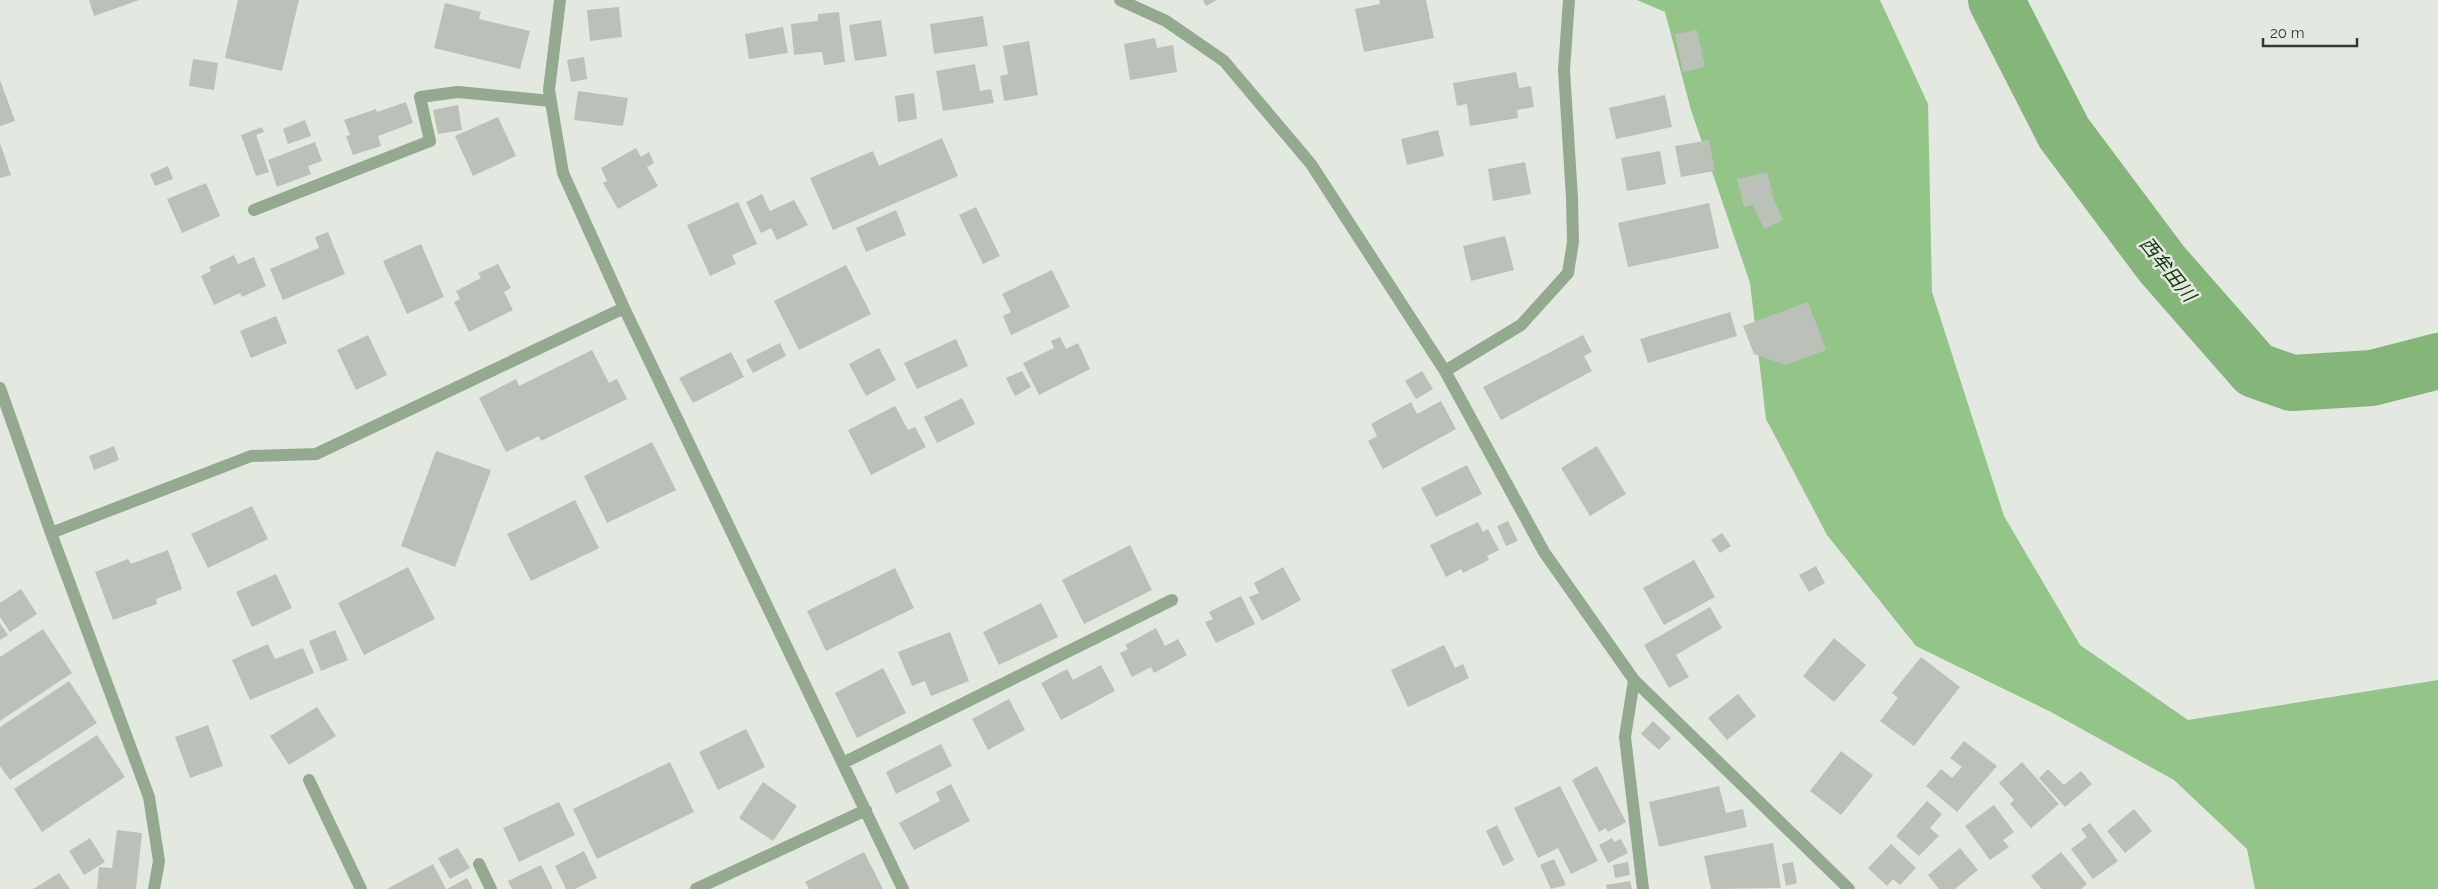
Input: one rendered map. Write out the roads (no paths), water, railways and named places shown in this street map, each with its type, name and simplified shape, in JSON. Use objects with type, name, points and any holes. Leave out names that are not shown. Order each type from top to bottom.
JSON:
[{"type":"street","points":[[560,0],[549,90],[563,173],[624,308],[903,889]]},
{"type":"street","points":[[1120,0],[1166,21],[1224,61],[1311,164],[1445,371],[1544,552],[1634,680],[1849,889]]},
{"type":"street","points":[[1445,371],[1521,325],[1568,273],[1573,242],[1564,70],[1570,0]]},
{"type":"street","points":[[254,210],[430,141],[420,97],[458,92],[551,101]]},
{"type":"street","points":[[51,533],[251,456],[316,454],[624,308]]},
{"type":"street","points":[[0,388],[51,533],[149,797],[159,861],[154,889]]},
{"type":"street","points":[[843,763],[1172,600]]},
{"type":"street","points":[[1634,680],[1625,737],[1643,889]]},
{"type":"street","points":[[309,780],[361,889]]},
{"type":"street","points":[[703,888],[866,810]]},
{"type":"street","points":[[479,864],[491,889]]},
{"type":"waterway","name":"西牟田川","points":[[1996,0],[2064,133],[2162,264],[2255,370],[2292,383],[2372,378],[2438,361]]}]
